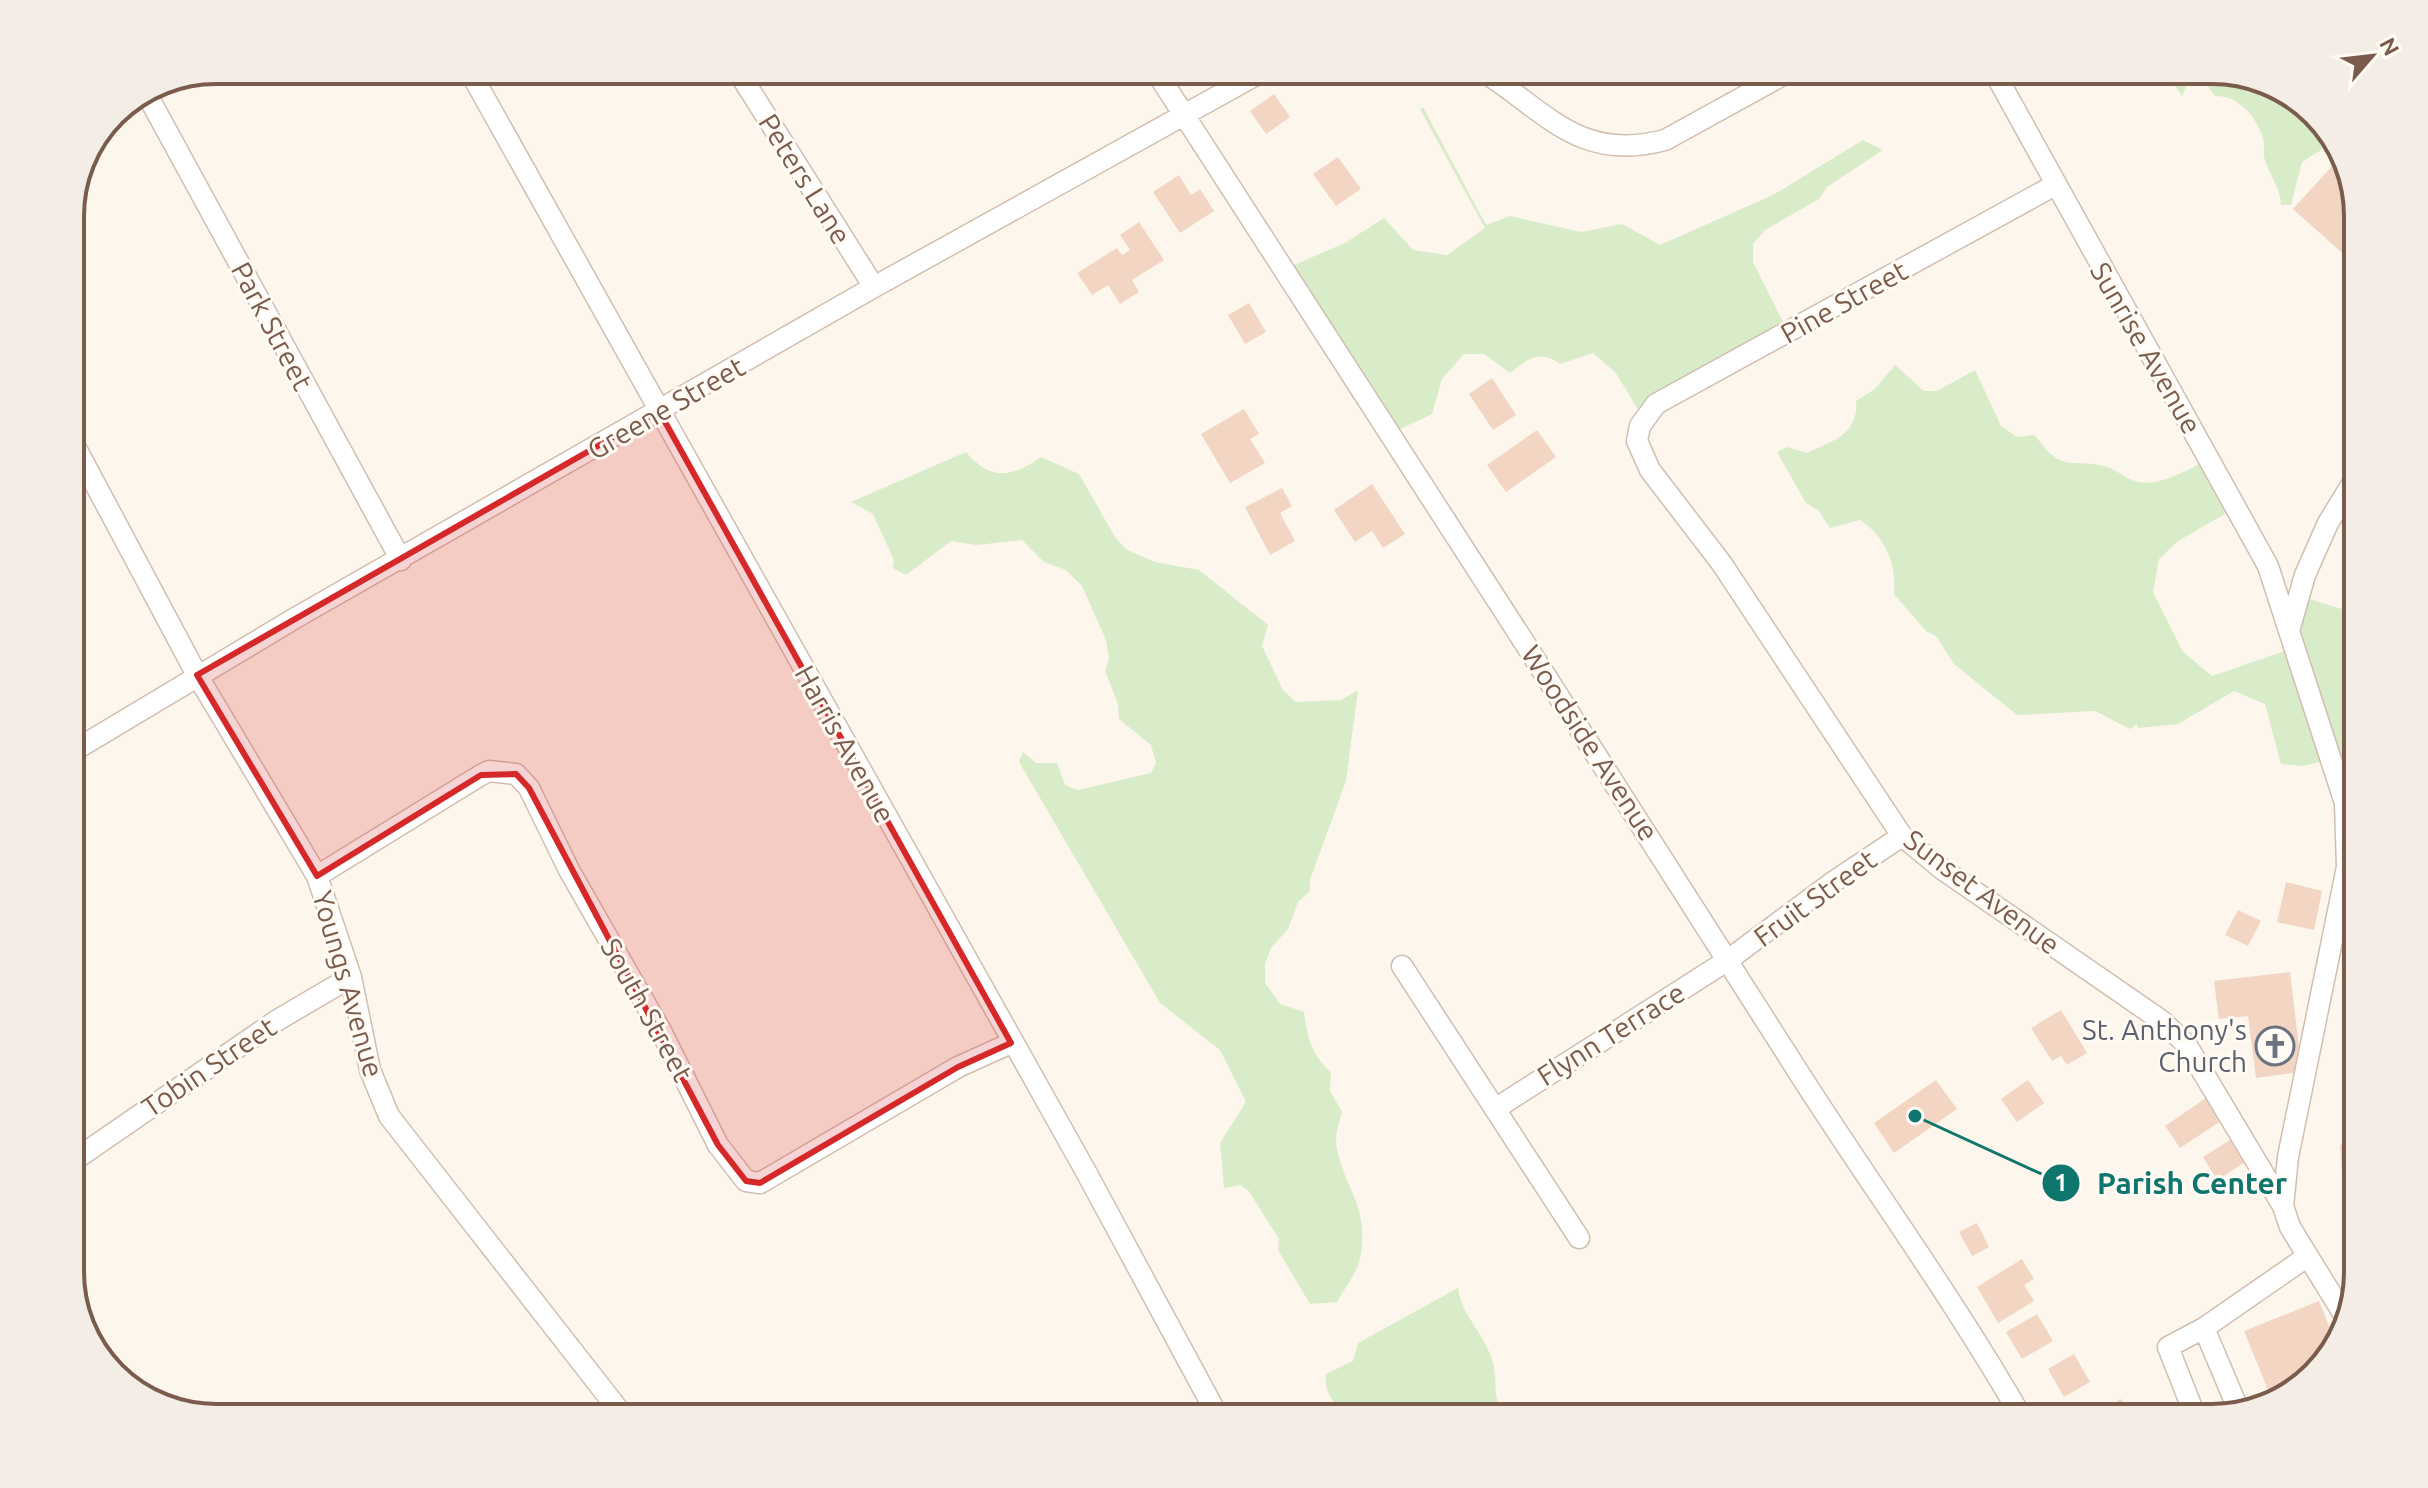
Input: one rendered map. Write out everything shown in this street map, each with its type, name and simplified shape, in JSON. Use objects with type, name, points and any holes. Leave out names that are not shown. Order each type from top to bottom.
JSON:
[{"type":"street","name":"Harris Avenue","points":[[477,84],[1092,1183],[1211,1404]]},
{"type":"street","name":"Peters Lane","points":[[746,84],[874,287]]},
{"type":"street","name":"Woodside Avenue","points":[[1164,84],[1984,1352],[2014,1404]]},
{"type":"street","name":"Greene Street","points":[[84,744],[197,675],[874,287],[1241,84]]},
{"type":"street","points":[[1502,84],[1540,109],[1568,133],[1608,144],[1642,146],[1665,140],[1767,84]]},
{"type":"street","name":"Sunrise Avenue","points":[[2001,84],[2268,566],[2344,800]]},
{"type":"street","name":"Park Street","points":[[151,102],[401,560]]},
{"type":"street","name":"Pine Street","points":[[1640,426],[1656,404],[2055,185]]},
{"type":"street","name":"Sunset Avenue","points":[[1640,426],[1637,441],[1650,470],[1722,564],[1902,836],[1942,869],[2162,1021],[2186,1044],[2340,1307]]},
{"type":"street","name":"Youngs Avenue","points":[[84,463],[197,675],[317,876],[351,977],[370,1070],[389,1116],[614,1404]]},
{"type":"street","points":[[2289,631],[2305,575],[2328,523],[2344,497]]},
{"type":"street","name":"South Street","points":[[317,876],[481,775],[489,771],[516,774],[529,788],[569,870],[661,1031],[718,1145],[746,1181],[760,1183],[958,1067],[1011,1043]]},
{"type":"street","name":"Fruit Street","points":[[1728,960],[1833,882],[1902,836]]},
{"type":"street","name":"Sunrise Avenue","points":[[2283,1206],[2288,1157],[2344,882]]},
{"type":"street","name":"Flynn Terrace","points":[[1495,1109],[1728,960]]},
{"type":"street","points":[[1402,966],[1579,1238]]},
{"type":"street","name":"Tobin Street","points":[[84,1153],[276,1021],[351,977]]},
{"type":"street","points":[[2190,1404],[2168,1347],[2204,1328],[2308,1256]]},
{"type":"street","points":[[2204,1328],[2235,1402]]},
{"type":"highlighted area","points":[[659,411],[1011,1043],[958,1067],[760,1183],[746,1181],[718,1145],[529,788],[516,774],[481,775],[317,876],[197,675]]},
{"type":"green space","points":[[2173,84],[2188,84],[2182,96]]},
{"type":"green space","points":[[2206,84],[2229,85],[2263,94],[2299,117],[2322,143],[2321,150],[2302,162],[2291,205],[2281,205],[2279,192],[2264,157],[2263,138],[2256,122],[2239,103],[2215,96]]},
{"type":"green space","points":[[1423,107],[1486,225],[1510,216],[1581,232],[1622,224],[1660,245],[1773,195],[1863,140],[1883,150],[1827,187],[1819,199],[1765,230],[1753,244],[1753,262],[1788,332],[1643,418],[1616,373],[1593,353],[1560,364],[1546,357],[1534,358],[1510,373],[1484,354],[1464,354],[1442,379],[1432,414],[1394,432],[1287,268],[1345,243],[1384,218],[1413,250],[1447,255],[1485,228],[1420,109]]},
{"type":"green space","points":[[1895,365],[1924,391],[1937,391],[1975,370],[2001,426],[2017,437],[2035,435],[2059,460],[2104,466],[2134,481],[2147,483],[2175,476],[2209,459],[2237,507],[2178,541],[2159,559],[2153,592],[2183,652],[2212,676],[2288,650],[2303,597],[2344,610],[2344,905],[2332,759],[2303,766],[2281,764],[2265,704],[2234,691],[2178,724],[2138,728],[2137,724],[2130,729],[2095,711],[2017,715],[1954,664],[1936,636],[1926,631],[1894,594],[1891,561],[1876,534],[1860,520],[1830,528],[1819,511],[1806,503],[1777,452],[1787,447],[1807,453],[1842,435],[1853,421],[1856,401],[1875,389]]},
{"type":"green space","points":[[966,452],[975,462],[993,472],[1012,472],[1041,457],[1079,474],[1115,537],[1127,550],[1155,562],[1199,570],[1268,625],[1262,646],[1283,690],[1296,702],[1341,700],[1358,690],[1346,781],[1310,880],[1310,891],[1298,902],[1288,929],[1271,948],[1265,964],[1265,983],[1280,1004],[1304,1012],[1312,1045],[1331,1072],[1330,1091],[1342,1112],[1336,1144],[1356,1201],[1362,1241],[1356,1269],[1337,1302],[1310,1304],[1278,1250],[1279,1239],[1248,1190],[1240,1185],[1224,1188],[1220,1143],[1246,1102],[1220,1050],[1160,1003],[1019,762],[1023,752],[1036,763],[1057,763],[1065,785],[1078,790],[1151,773],[1156,763],[1151,745],[1119,719],[1118,704],[1105,670],[1109,659],[1106,640],[1082,586],[1066,570],[1044,562],[1022,540],[977,545],[951,541],[906,575],[893,568],[894,560],[873,514],[851,502]]},
{"type":"green space","points":[[1458,1288],[1464,1307],[1490,1353],[1498,1404],[1336,1404],[1329,1395],[1326,1374],[1353,1361],[1358,1343]]},
{"type":"building","points":[[1274,94],[1290,117],[1266,134],[1250,111]]},
{"type":"building","points":[[1338,157],[1361,189],[1336,206],[1313,174]]},
{"type":"building","points":[[2333,165],[2344,207],[2344,255],[2293,209]]},
{"type":"building","points":[[1179,175],[1191,195],[1200,189],[1214,211],[1180,233],[1153,192]]},
{"type":"building","points":[[1139,222],[1164,260],[1132,280],[1139,292],[1120,304],[1108,285],[1092,295],[1077,273],[1117,248],[1122,255],[1130,250],[1120,235]]},
{"type":"building","points":[[1249,303],[1266,332],[1245,344],[1228,315]]},
{"type":"building","points":[[1492,378],[1516,415],[1493,430],[1469,394]]},
{"type":"building","points":[[1244,409],[1259,434],[1250,439],[1265,463],[1230,483],[1201,434]]},
{"type":"building","points":[[1537,430],[1556,457],[1506,492],[1487,465]]},
{"type":"building","points":[[1372,484],[1405,534],[1383,548],[1372,531],[1355,542],[1334,510]]},
{"type":"building","points":[[1282,488],[1292,506],[1280,513],[1295,541],[1270,555],[1245,507]]},
{"type":"building","points":[[2286,882],[2322,891],[2314,930],[2277,922]]},
{"type":"building","points":[[2238,910],[2261,921],[2248,946],[2225,935]]},
{"type":"building","name":"St. Anthony's Church","points":[[2290,972],[2302,1072],[2256,1078],[2248,1016],[2219,1019],[2214,981]]},
{"type":"building","points":[[2061,1010],[2087,1053],[2067,1065],[2061,1056],[2052,1061],[2031,1028]]},
{"type":"building","points":[[1936,1080],[1957,1109],[1894,1153],[1874,1123]]},
{"type":"building","points":[[2028,1080],[2044,1103],[2017,1122],[2001,1099]]},
{"type":"building","points":[[2206,1098],[2221,1121],[2180,1148],[2165,1126]]},
{"type":"building","points":[[2230,1140],[2244,1163],[2217,1180],[2203,1157]]},
{"type":"building","points":[[2340,1145],[2344,1145],[2343,1186]]},
{"type":"building","points":[[1977,1223],[1989,1247],[1972,1256],[1959,1232]]},
{"type":"building","points":[[2022,1259],[2034,1279],[2024,1285],[2034,1301],[1998,1323],[1977,1287]]},
{"type":"building","points":[[2319,1301],[2330,1330],[2305,1365],[2269,1391],[2244,1331]]},
{"type":"building","points":[[2037,1314],[2053,1341],[2022,1359],[2006,1332]]},
{"type":"building","points":[[2074,1354],[2090,1382],[2064,1397],[2048,1369]]},
{"type":"place","name":"St. Anthony's Church","points":[[2275,1046]]},
{"type":"place","name":"Parish Center","points":[[1915,1116]]}]
